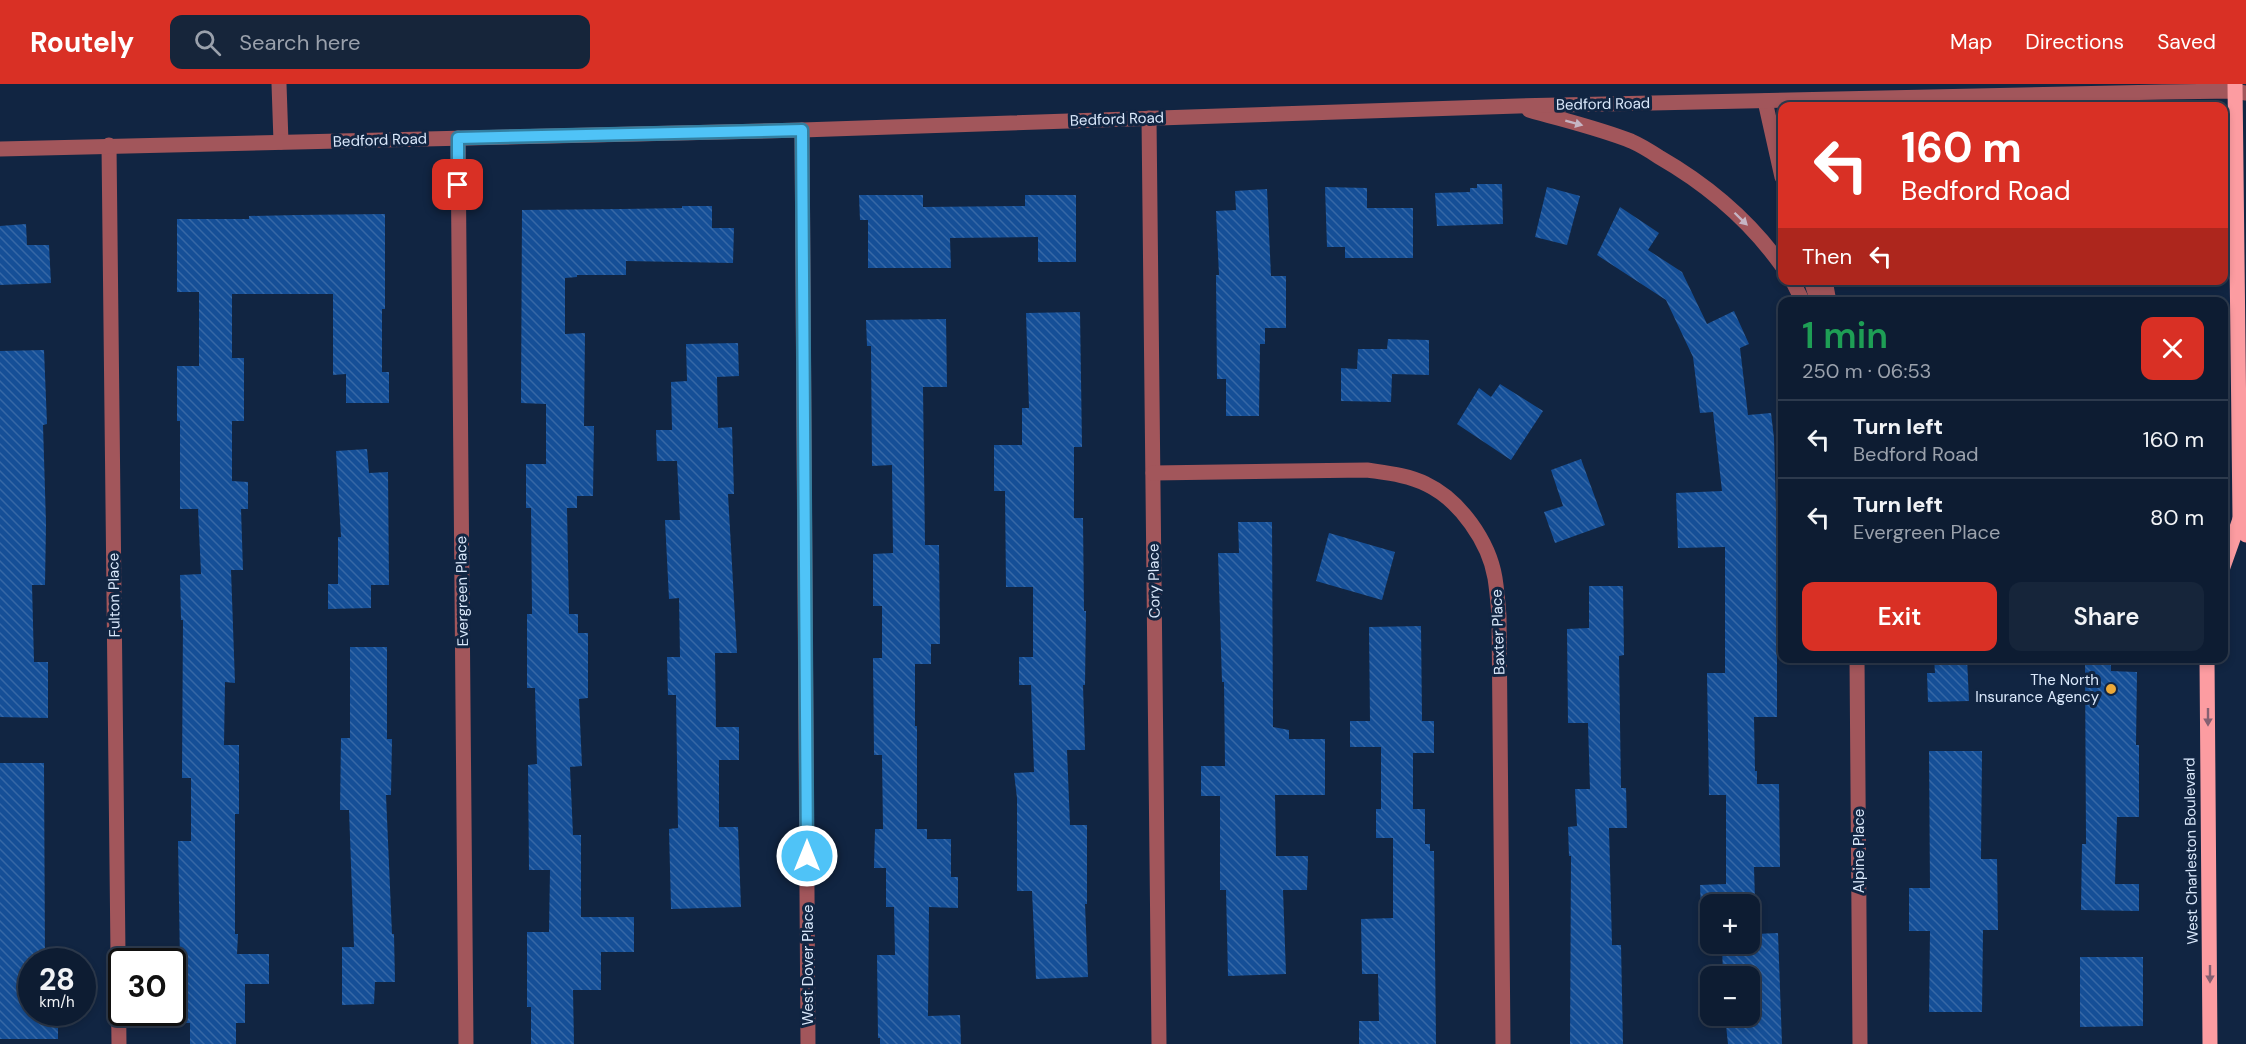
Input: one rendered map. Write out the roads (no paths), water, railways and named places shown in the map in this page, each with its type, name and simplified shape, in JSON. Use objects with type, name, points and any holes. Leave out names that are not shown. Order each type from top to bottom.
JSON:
[{"type":"main road","points":[[2228,553],[2240,519],[2241,194],[2238,89]]},
{"type":"main road","points":[[2240,519],[2246,535]]},
{"type":"main road","name":"West Charleston Boulevard","points":[[2207,663],[2210,1044]]},
{"type":"street","points":[[279,84],[281,142]]},
{"type":"street","name":"Bedford Road","points":[[0,149],[802,130],[1518,106],[2238,89]]},
{"type":"street","points":[[1954,102],[1967,97]]},
{"type":"street","points":[[1765,101],[1778,159]]},
{"type":"street","points":[[1518,106],[1632,141],[1666,161],[1700,183],[1735,213],[1768,246],[1778,260]]},
{"type":"street","name":"Cory Place","points":[[1149,118],[1159,1044]]},
{"type":"street","name":"West Dover Place","points":[[802,130],[808,1044]]},
{"type":"street","name":"Evergreen Place","points":[[458,138],[466,1044]]},
{"type":"street","name":"Fulton Place","points":[[109,145],[119,1044]]},
{"type":"street","name":"Baxter Place","points":[[1153,473],[1367,470],[1395,474],[1426,483],[1446,497],[1465,516],[1484,544],[1495,576],[1499,615],[1503,1044]]},
{"type":"street","name":"Alpine Place","points":[[1857,663],[1860,1044]]},
{"type":"place","name":"The North Insurance Agency","points":[[2111,689]]}]
